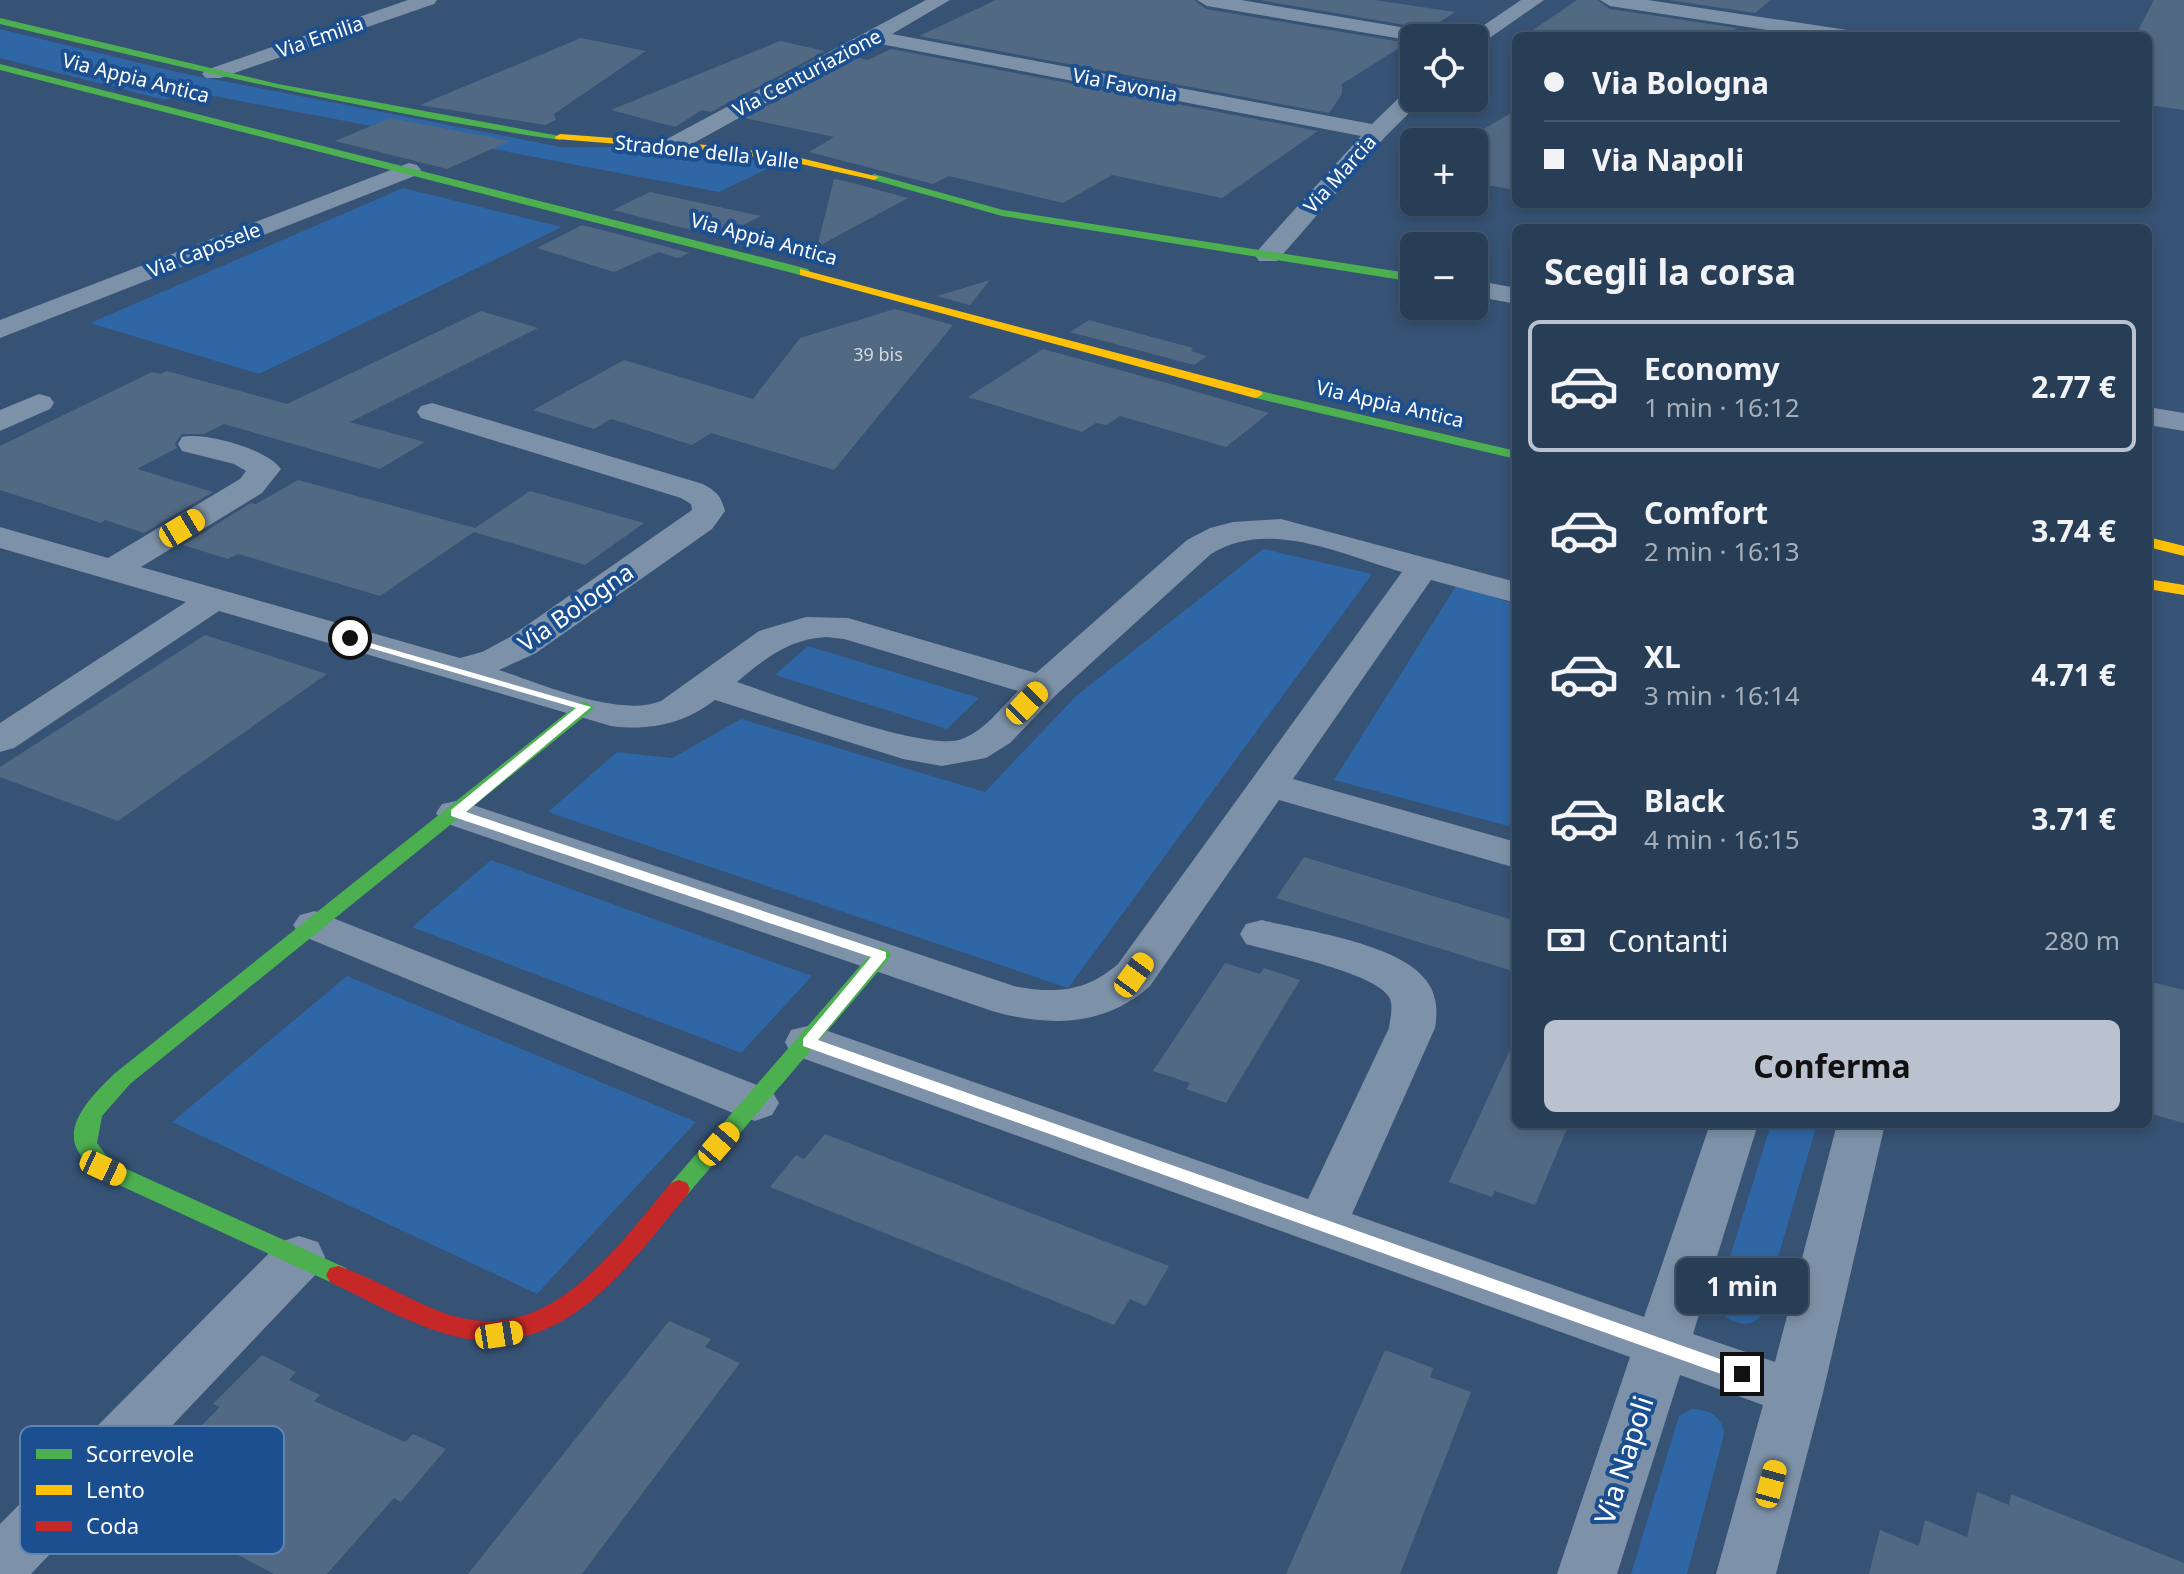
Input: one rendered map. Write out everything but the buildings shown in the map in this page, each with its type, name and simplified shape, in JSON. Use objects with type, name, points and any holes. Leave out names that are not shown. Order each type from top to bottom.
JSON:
[{"type":"street","name":"Via Emilia","points":[[213,74],[427,0]]},
{"type":"street","name":"Via Centuriazione","points":[[673,145],[940,0]]},
{"type":"street","points":[[1207,0],[1400,33]]},
{"type":"street","points":[[1488,31],[1534,0]]},
{"type":"street","points":[[1610,0],[1821,32]]},
{"type":"street","name":"Stradone della Valle","points":[[0,21],[213,74],[524,133],[673,145],[817,164],[1002,213],[1400,276]]},
{"type":"street","name":"Via Favonia","points":[[873,37],[1377,132]]},
{"type":"street","name":"Via Appia Antica","points":[[0,67],[675,237],[1212,383],[1512,454]]},
{"type":"street","name":"Via Marcia","points":[[1268,255],[1400,110]]},
{"type":"street","name":"Via Caposele","points":[[0,330],[409,170]]},
{"type":"street","points":[[1488,291],[1512,295]]},
{"type":"street","points":[[0,422],[39,403]]},
{"type":"street","name":"Via Bologna","points":[[432,412],[692,491],[709,504],[709,511],[700,522],[523,645],[495,660],[460,670]]},
{"type":"street","points":[[2152,417],[2184,422]]},
{"type":"street","points":[[112,570],[251,486],[263,475],[265,469],[254,461],[193,444]]},
{"type":"street","points":[[710,686],[903,747],[942,754],[972,750],[985,744],[1043,687],[1199,547],[1228,533],[1252,528],[1286,530],[1512,592]]},
{"type":"street","points":[[0,537],[621,717],[648,718],[680,707],[771,637],[817,626],[848,629],[1043,687]]},
{"type":"street","points":[[2152,543],[2184,551]]},
{"type":"street","points":[[456,813],[1022,1003],[1064,1007],[1099,1001],[1134,975],[1272,785],[1423,567]]},
{"type":"street","points":[[2152,585],[2184,590]]},
{"type":"street","points":[[0,740],[212,600]]},
{"type":"street","points":[[585,707],[122,1079],[92,1112],[85,1128],[85,1145],[92,1159],[103,1168],[448,1325],[486,1334],[525,1330],[552,1320],[576,1304],[597,1284],[881,955]]},
{"type":"street","points":[[1272,785],[1512,854]]},
{"type":"street","points":[[315,925],[755,1103]]},
{"type":"street","points":[[1262,934],[1383,970],[1409,990],[1413,1003],[1412,1028],[1321,1225]]},
{"type":"street","points":[[808,1042],[1795,1393]]},
{"type":"street","name":"Via Napoli","points":[[1587,1574],[1733,1128]]},
{"type":"street","points":[[1746,1574],[1795,1393],[1860,1128]]},
{"type":"street","points":[[135,1426],[299,1257]]},
{"type":"street","points":[[0,1565],[20,1544]]},
{"type":"shaded area","points":[[0,29],[177,72],[561,147],[626,147],[780,163],[719,192],[187,91],[165,100],[0,58]]},
{"type":"shaded area","points":[[403,188],[562,227],[259,374],[90,323]]},
{"type":"shaded area","points":[[1263,549],[1372,574],[1068,988],[548,812],[617,752],[672,758],[741,719],[985,792],[1077,695]]},
{"type":"shaded area","points":[[1456,586],[1512,603],[1512,827],[1334,780]]},
{"type":"shaded area","points":[[808,646],[979,698],[947,729],[775,675]]},
{"type":"shaded area","points":[[491,860],[812,976],[741,1053],[412,927]]},
{"type":"shaded area","points":[[347,976],[696,1122],[537,1294],[172,1122]]},
{"type":"shaded area","points":[[1770,1128],[1816,1128],[1761,1315],[1748,1324],[1733,1321],[1723,1315],[1717,1299]]},
{"type":"shaded area","points":[[1691,1409],[1704,1410],[1718,1418],[1724,1435],[1687,1574],[1631,1574],[1679,1416]]},
{"type":"traffic: fast","points":[[0,21],[349,101],[560,137]]},
{"type":"traffic: fast","points":[[0,67],[804,272]]},
{"type":"traffic: fast","points":[[874,177],[1002,213],[1400,276]]},
{"type":"traffic: fast","points":[[1256,394],[1512,454]]},
{"type":"traffic: fast","points":[[338,1275],[103,1168],[86,1144],[91,1116],[122,1079],[585,707]]},
{"type":"traffic: fast","points":[[679,1189],[881,955]]},
{"type":"traffic: slow","points":[[560,137],[720,149],[792,159],[874,177]]},
{"type":"traffic: slow","points":[[804,272],[1256,394]]},
{"type":"traffic: slow","points":[[2152,543],[2184,551]]},
{"type":"traffic: slow","points":[[2152,585],[2184,590]]},
{"type":"traffic: jam","points":[[338,1275],[449,1325],[487,1332],[522,1328],[553,1316],[582,1296],[633,1245],[679,1189]]},
{"type":"route","points":[[350,638],[585,707],[456,813],[881,955],[808,1042],[1742,1374]]}]
